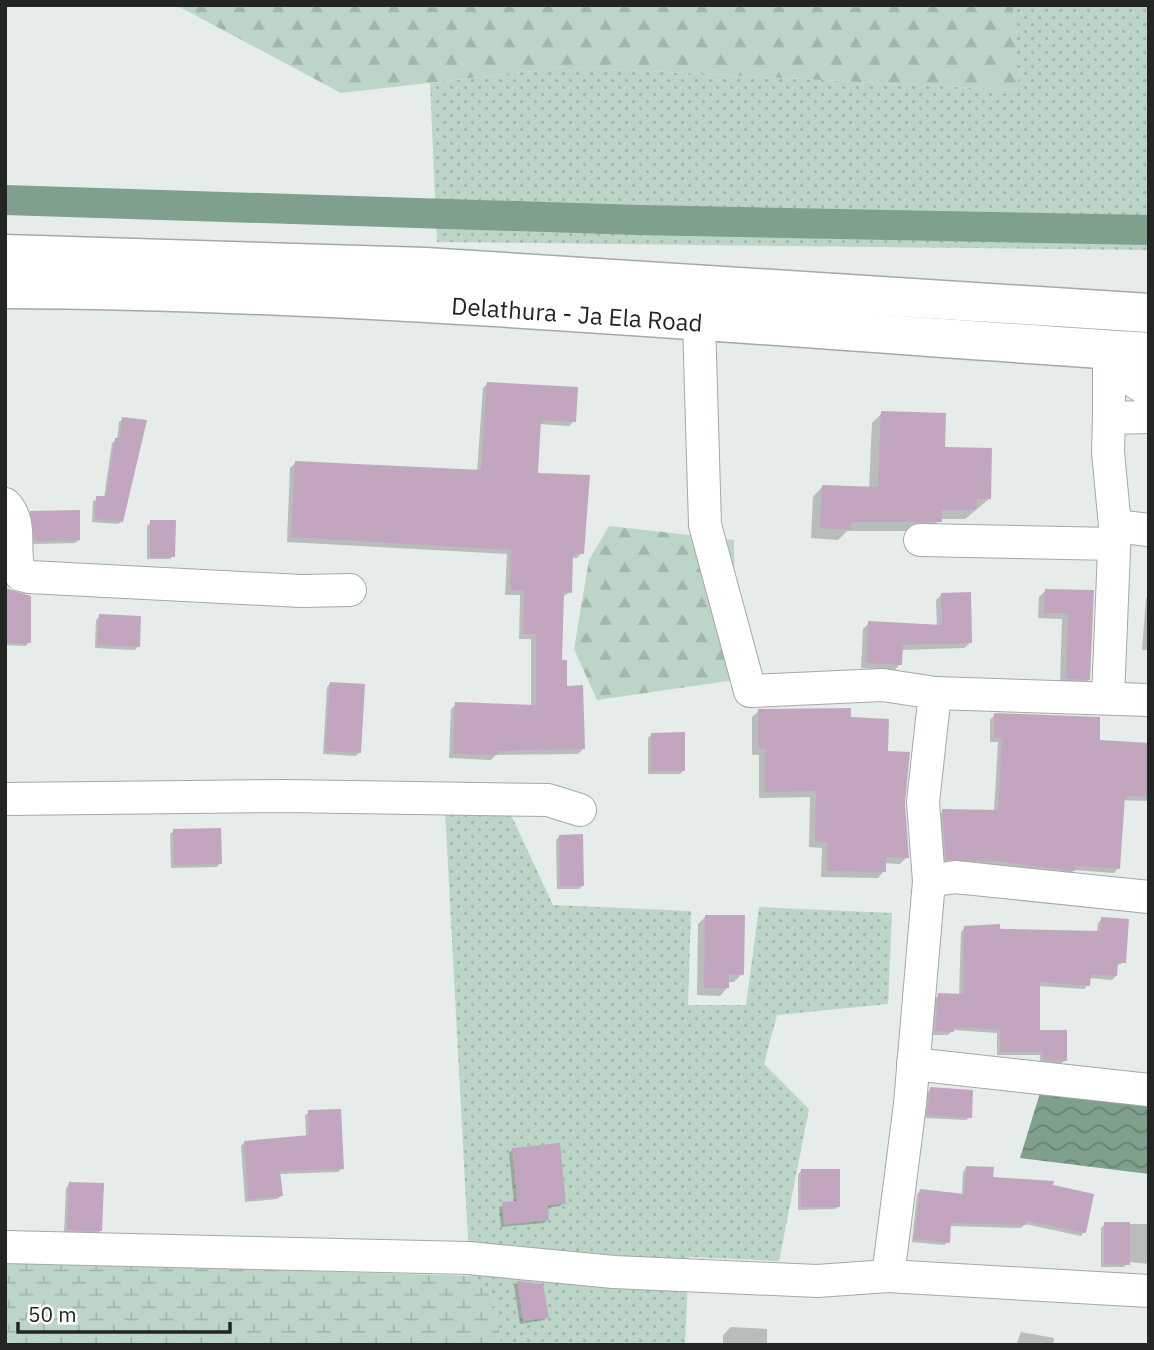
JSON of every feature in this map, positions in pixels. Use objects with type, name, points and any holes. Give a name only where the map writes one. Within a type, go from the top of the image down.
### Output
[{"type":"main road","name":"Delathura - Ja Ela Road","points":[[5,254],[425,267],[1149,313]]},
{"type":"main road","name":"Delathura - Ja Ela Road","points":[[5,289],[325,300],[699,322],[1109,358],[1149,352]]},
{"type":"street","points":[[699,322],[705,525],[750,691],[883,685],[935,692],[1149,700]]},
{"type":"street","points":[[1109,358],[1149,391]]},
{"type":"street","points":[[1108,697],[1115,535],[1108,452],[1109,358]]},
{"type":"street","points":[[1109,418],[1149,417]]},
{"type":"street","points":[[5,504],[12,510],[18,535],[17,567],[21,575],[29,577],[301,591],[350,590]]},
{"type":"street","points":[[920,540],[1115,535],[1149,530]]},
{"type":"street","points":[[888,1276],[913,1064],[929,881],[923,802],[935,692]]},
{"type":"street","points":[[5,799],[285,796],[548,800],[580,810]]},
{"type":"street","points":[[929,881],[955,877],[1149,897]]},
{"type":"street","points":[[913,1064],[1149,1090]]},
{"type":"street","points":[[5,1247],[468,1258],[614,1272],[817,1281],[888,1276],[1149,1291]]},
{"type":"green space","points":[[176,5],[1013,5],[1019,90],[566,67],[341,93]]},
{"type":"green space","points":[[1013,5],[1149,5],[1149,250],[437,242],[430,83],[566,67],[1018,90]]},
{"type":"green space","points":[[609,526],[734,540],[735,680],[597,700],[574,649],[589,560]]},
{"type":"green space","points":[[445,810],[511,815],[553,905],[691,911],[688,1005],[746,1005],[759,907],[892,913],[888,1004],[777,1015],[764,1064],[809,1109],[779,1261],[689,1257],[685,1345],[501,1345],[494,1297],[470,1276]]},
{"type":"green space","points":[[54,1263],[470,1276],[494,1297],[501,1345],[5,1345],[5,1264]]},
{"type":"water","points":[[1040,1093],[1149,1106],[1149,1174],[1020,1158]]},
{"type":"building","points":[[487,382],[578,387],[576,422],[541,420],[538,473],[590,475],[584,554],[573,553],[572,593],[564,592],[562,660],[567,660],[567,686],[583,685],[585,749],[498,751],[498,755],[453,754],[455,702],[536,705],[536,634],[523,634],[524,591],[510,590],[511,550],[291,537],[295,461],[481,470]]},
{"type":"building","points":[[881,411],[946,413],[945,447],[992,448],[991,499],[977,499],[976,510],[942,510],[942,522],[851,522],[850,530],[820,528],[822,485],[878,487]]},
{"type":"building","points":[[122,417],[147,420],[123,522],[95,519],[96,496],[106,496],[115,438],[120,438]]},
{"type":"building","points":[[80,510],[80,540],[35,541],[30,511]]},
{"type":"building","points":[[150,520],[176,520],[175,557],[150,557]]},
{"type":"building","points":[[5,588],[31,596],[31,643],[5,643]]},
{"type":"building","points":[[1045,589],[1094,590],[1090,680],[1066,679],[1068,613],[1044,613]]},
{"type":"building","points":[[971,592],[972,643],[903,645],[902,665],[866,663],[868,621],[942,625],[941,593]]},
{"type":"building","points":[[99,614],[141,616],[140,647],[97,645]]},
{"type":"building","points":[[330,682],[365,684],[361,753],[325,751]]},
{"type":"building","points":[[851,708],[851,717],[889,719],[888,751],[910,752],[905,803],[909,858],[886,857],[886,872],[827,871],[827,842],[815,841],[816,791],[765,792],[765,749],[758,749],[758,709]]},
{"type":"building","points":[[994,713],[1100,717],[1100,740],[1149,743],[1149,797],[1125,796],[1120,869],[1076,866],[1075,871],[995,861],[946,860],[942,809],[998,810],[1002,738],[994,738]]},
{"type":"building","points":[[685,732],[685,771],[651,771],[651,733]]},
{"type":"building","points":[[221,828],[222,864],[174,865],[173,829]]},
{"type":"building","points":[[583,834],[584,886],[560,886],[559,835]]},
{"type":"building","points":[[705,915],[745,915],[744,975],[729,974],[729,988],[704,988]]},
{"type":"building","points":[[1101,917],[1129,919],[1126,963],[1118,963],[1117,976],[1091,974],[1090,986],[1040,982],[1040,1030],[1067,1030],[1067,1061],[1043,1060],[1043,1052],[1000,1052],[1000,1030],[954,1027],[954,1032],[935,1031],[938,993],[963,994],[964,926],[1000,924],[1000,929],[1100,931]]},
{"type":"building","points":[[930,1087],[973,1090],[972,1118],[927,1115]]},
{"type":"building","points":[[341,1109],[344,1169],[280,1171],[283,1196],[248,1199],[244,1141],[309,1135],[308,1110]]},
{"type":"building","points":[[560,1143],[566,1204],[548,1205],[549,1220],[504,1225],[502,1202],[517,1201],[512,1148]]},
{"type":"building","points":[[966,1166],[994,1167],[993,1177],[1054,1181],[1053,1185],[1094,1194],[1086,1233],[1026,1221],[1026,1225],[951,1223],[950,1243],[914,1239],[920,1189],[964,1194]]},
{"type":"building","points":[[801,1169],[840,1169],[840,1207],[801,1207]]},
{"type":"building","points":[[69,1182],[104,1183],[102,1231],[67,1230]]},
{"type":"building","points":[[1104,1222],[1130,1222],[1130,1265],[1104,1264]]},
{"type":"building","points":[[517,1281],[543,1284],[549,1318],[523,1321]]},
{"type":"waterway","points":[[5,200],[639,220],[1149,230]]}]
